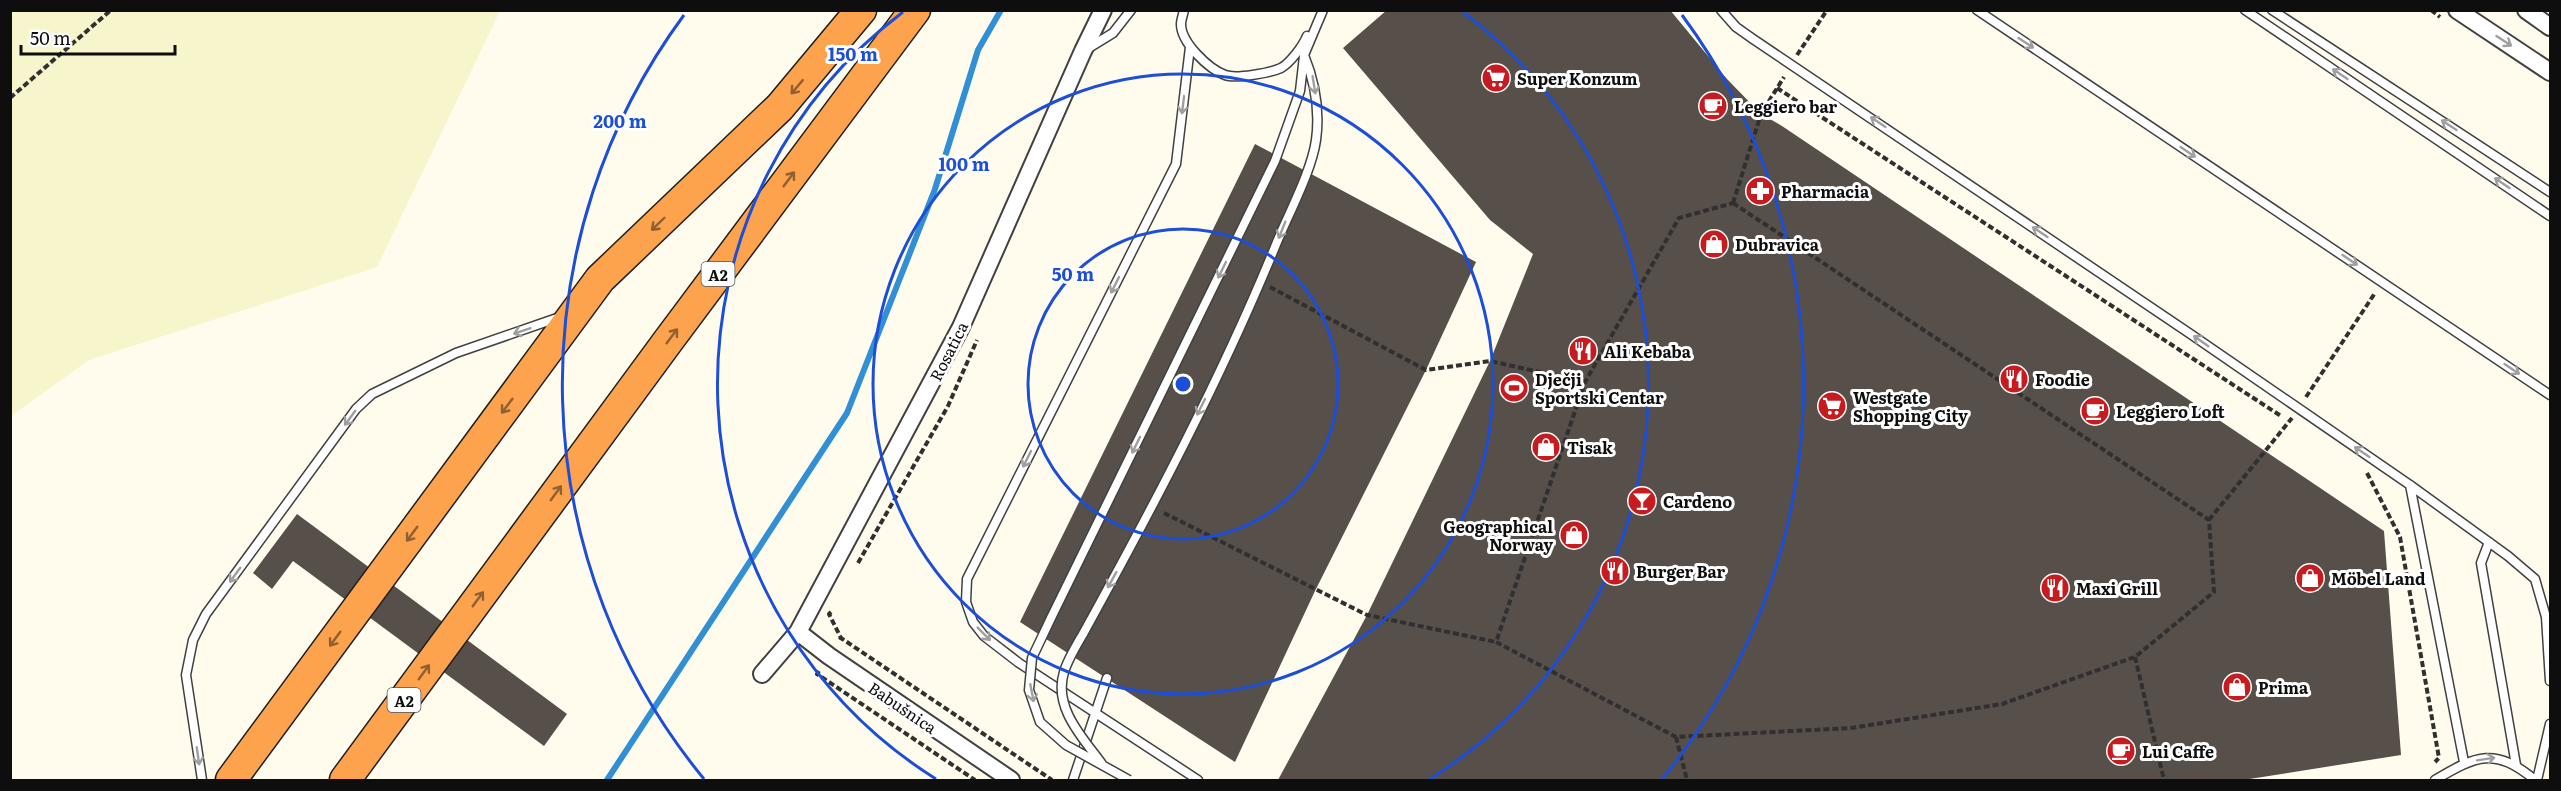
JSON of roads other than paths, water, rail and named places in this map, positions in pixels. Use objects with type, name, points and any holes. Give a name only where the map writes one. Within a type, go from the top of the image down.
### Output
[{"type":"highway","points":[[231,780],[600,279],[780,107],[861,10]]},
{"type":"highway","name":"A2","points":[[345,780],[915,10]]},
{"type":"street","name":"Rosatica","points":[[762,674],[798,632],[961,327],[1103,10]]},
{"type":"street","points":[[2457,10],[2550,72]]},
{"type":"street","points":[[2526,10],[2550,27]]},
{"type":"street","name":"Babušnica","points":[[798,632],[829,656],[1011,780]]},
{"type":"lane","points":[[1083,51],[1113,33],[1131,10]]},
{"type":"lane","points":[[1184,10],[1180,26],[1190,47],[1209,66],[1227,76],[1247,75],[1282,68],[1304,44],[1318,10]]},
{"type":"lane","points":[[1128,780],[1066,745],[1040,722],[1029,690],[1032,658],[1275,161],[1300,91],[1304,55],[1323,10]]},
{"type":"lane","points":[[1721,10],[1736,27],[2410,484],[2535,579],[2546,617],[2550,681]]},
{"type":"lane","points":[[1977,10],[2550,394]]},
{"type":"lane","points":[[2245,10],[2550,216]]},
{"type":"lane","points":[[2272,10],[2550,192]]},
{"type":"lane","points":[[1190,47],[1176,164],[967,579],[966,602],[973,622],[984,636],[1019,663],[1198,780]]},
{"type":"lane","points":[[1105,767],[1070,720],[1063,701],[1063,675],[1152,508],[1261,282],[1304,175],[1316,141],[1317,107],[1314,78],[1304,55]]},
{"type":"lane","points":[[202,780],[186,675],[194,640],[206,614],[356,409],[372,394],[456,353],[577,311]]},
{"type":"lane","points":[[2410,484],[2464,762]]},
{"type":"lane","points":[[2489,542],[2481,563],[2516,765]]},
{"type":"lane","points":[[1073,780],[1097,714],[1107,678]]},
{"type":"lane","points":[[2435,780],[2464,762],[2497,757],[2516,765],[2536,780],[2550,724]]},
{"type":"waterway","points":[[607,780],[847,413],[935,189],[978,50],[1001,10]]},
{"type":"place","name":"Super Konzum","points":[[1496,78]]},
{"type":"place","name":"Leggiero bar","points":[[1713,106]]},
{"type":"place","name":"Pharmacia","points":[[1760,191]]},
{"type":"place","name":"Dubravica","points":[[1714,244]]},
{"type":"place","name":"Ali Kebaba","points":[[1583,351]]},
{"type":"place","name":"Foodie","points":[[2014,379]]},
{"type":"place","name":"Dječji Sportski Centar","points":[[1514,388]]},
{"type":"place","name":"Westgate Shopping City","points":[[1832,406]]},
{"type":"place","name":"Leggiero Loft","points":[[2095,411]]},
{"type":"place","name":"Tisak","points":[[1546,447]]},
{"type":"place","name":"Cardeno","points":[[1642,501]]},
{"type":"place","name":"Geographical Norway","points":[[1574,535]]},
{"type":"place","name":"Burger Bar","points":[[1615,571]]},
{"type":"place","name":"Möbel Land","points":[[2310,578]]},
{"type":"place","name":"Maxi Grill","points":[[2055,588]]},
{"type":"place","name":"Prima","points":[[2237,687]]},
{"type":"place","name":"Lui Caffe","points":[[2121,751]]}]
